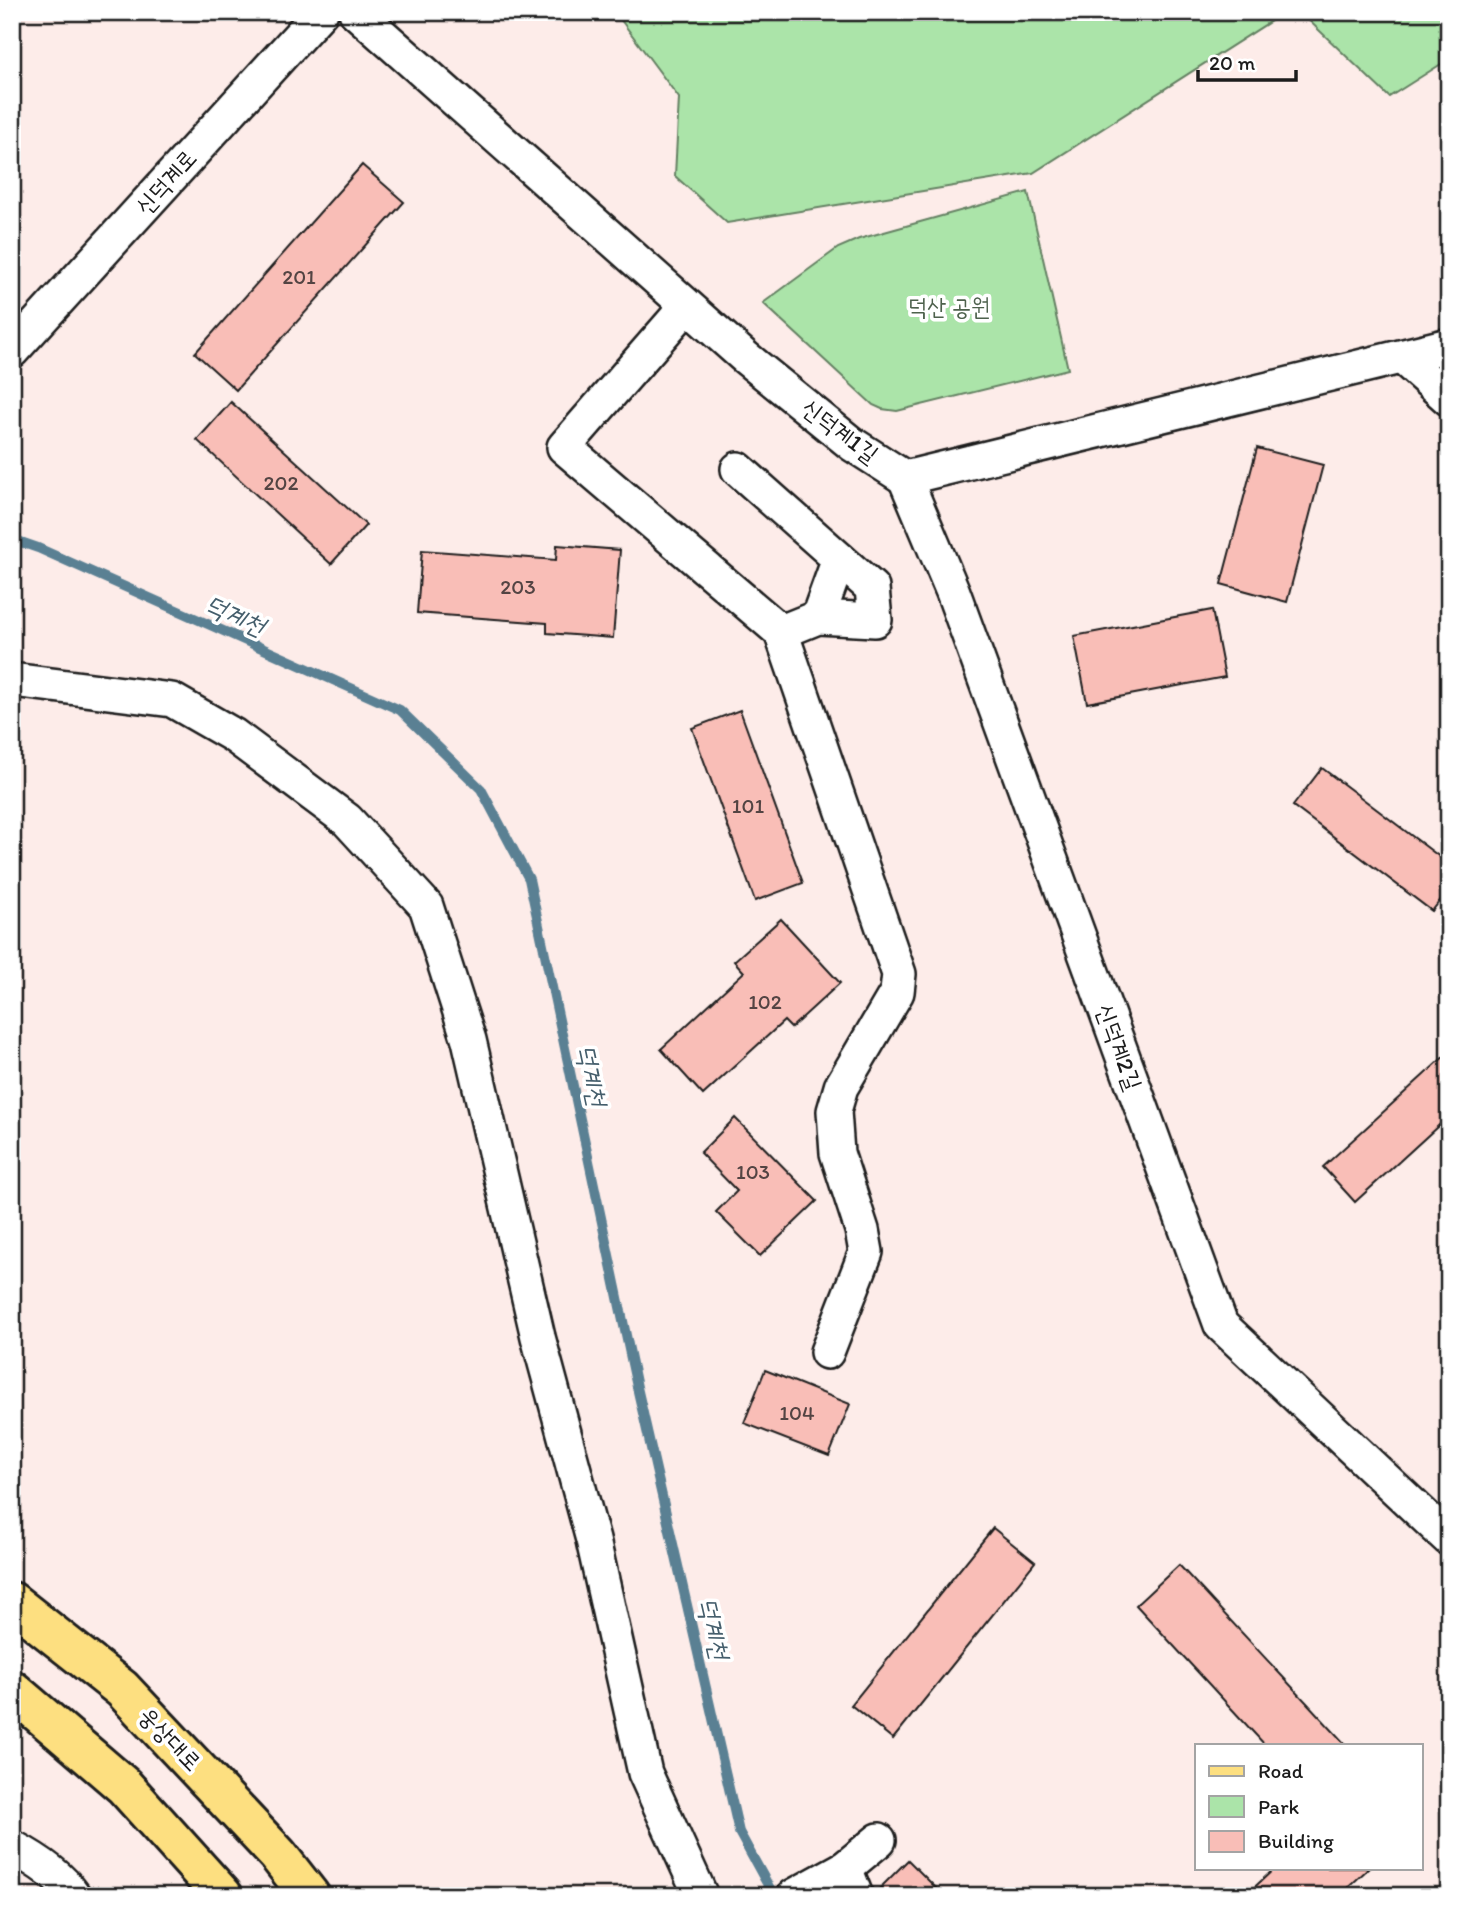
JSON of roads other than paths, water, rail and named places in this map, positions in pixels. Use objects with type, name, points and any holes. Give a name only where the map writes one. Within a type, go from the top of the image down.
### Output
[{"type":"main road","name":"웅상대로","points":[[12,1602],[122,1689],[278,1855],[310,1896]]},
{"type":"main road","points":[[12,1690],[124,1786],[223,1896]]},
{"type":"street","name":"신덕계로","points":[[12,351],[321,12]]},
{"type":"street","name":"신덕계1길","points":[[356,12],[686,307],[852,444],[905,478],[1449,345]]},
{"type":"street","points":[[686,307],[564,447],[781,632],[899,974],[897,992],[841,1087],[834,1111],[837,1153],[862,1230],[866,1252],[827,1352]]},
{"type":"street","points":[[1402,357],[1449,399]]},
{"type":"street","points":[[738,469],[872,588],[875,620],[818,617],[781,632]]},
{"type":"street","name":"신덕계2길","points":[[905,478],[957,605],[1221,1325],[1449,1539]]},
{"type":"street","points":[[818,617],[839,559]]},
{"type":"street","points":[[12,680],[172,700],[233,735],[347,820],[426,906],[469,1040],[538,1337],[593,1540],[645,1773],[701,1896]]},
{"type":"street","points":[[794,1896],[850,1882],[879,1840]]},
{"type":"street","points":[[12,1847],[36,1860],[74,1896]]},
{"type":"waterway","name":"덕계천","points":[[12,539],[38,548],[400,710],[481,789],[529,879],[637,1387],[739,1832],[774,1896]]},
{"type":"park label","name":"덕산 공원","points":[[949,307]]}]
